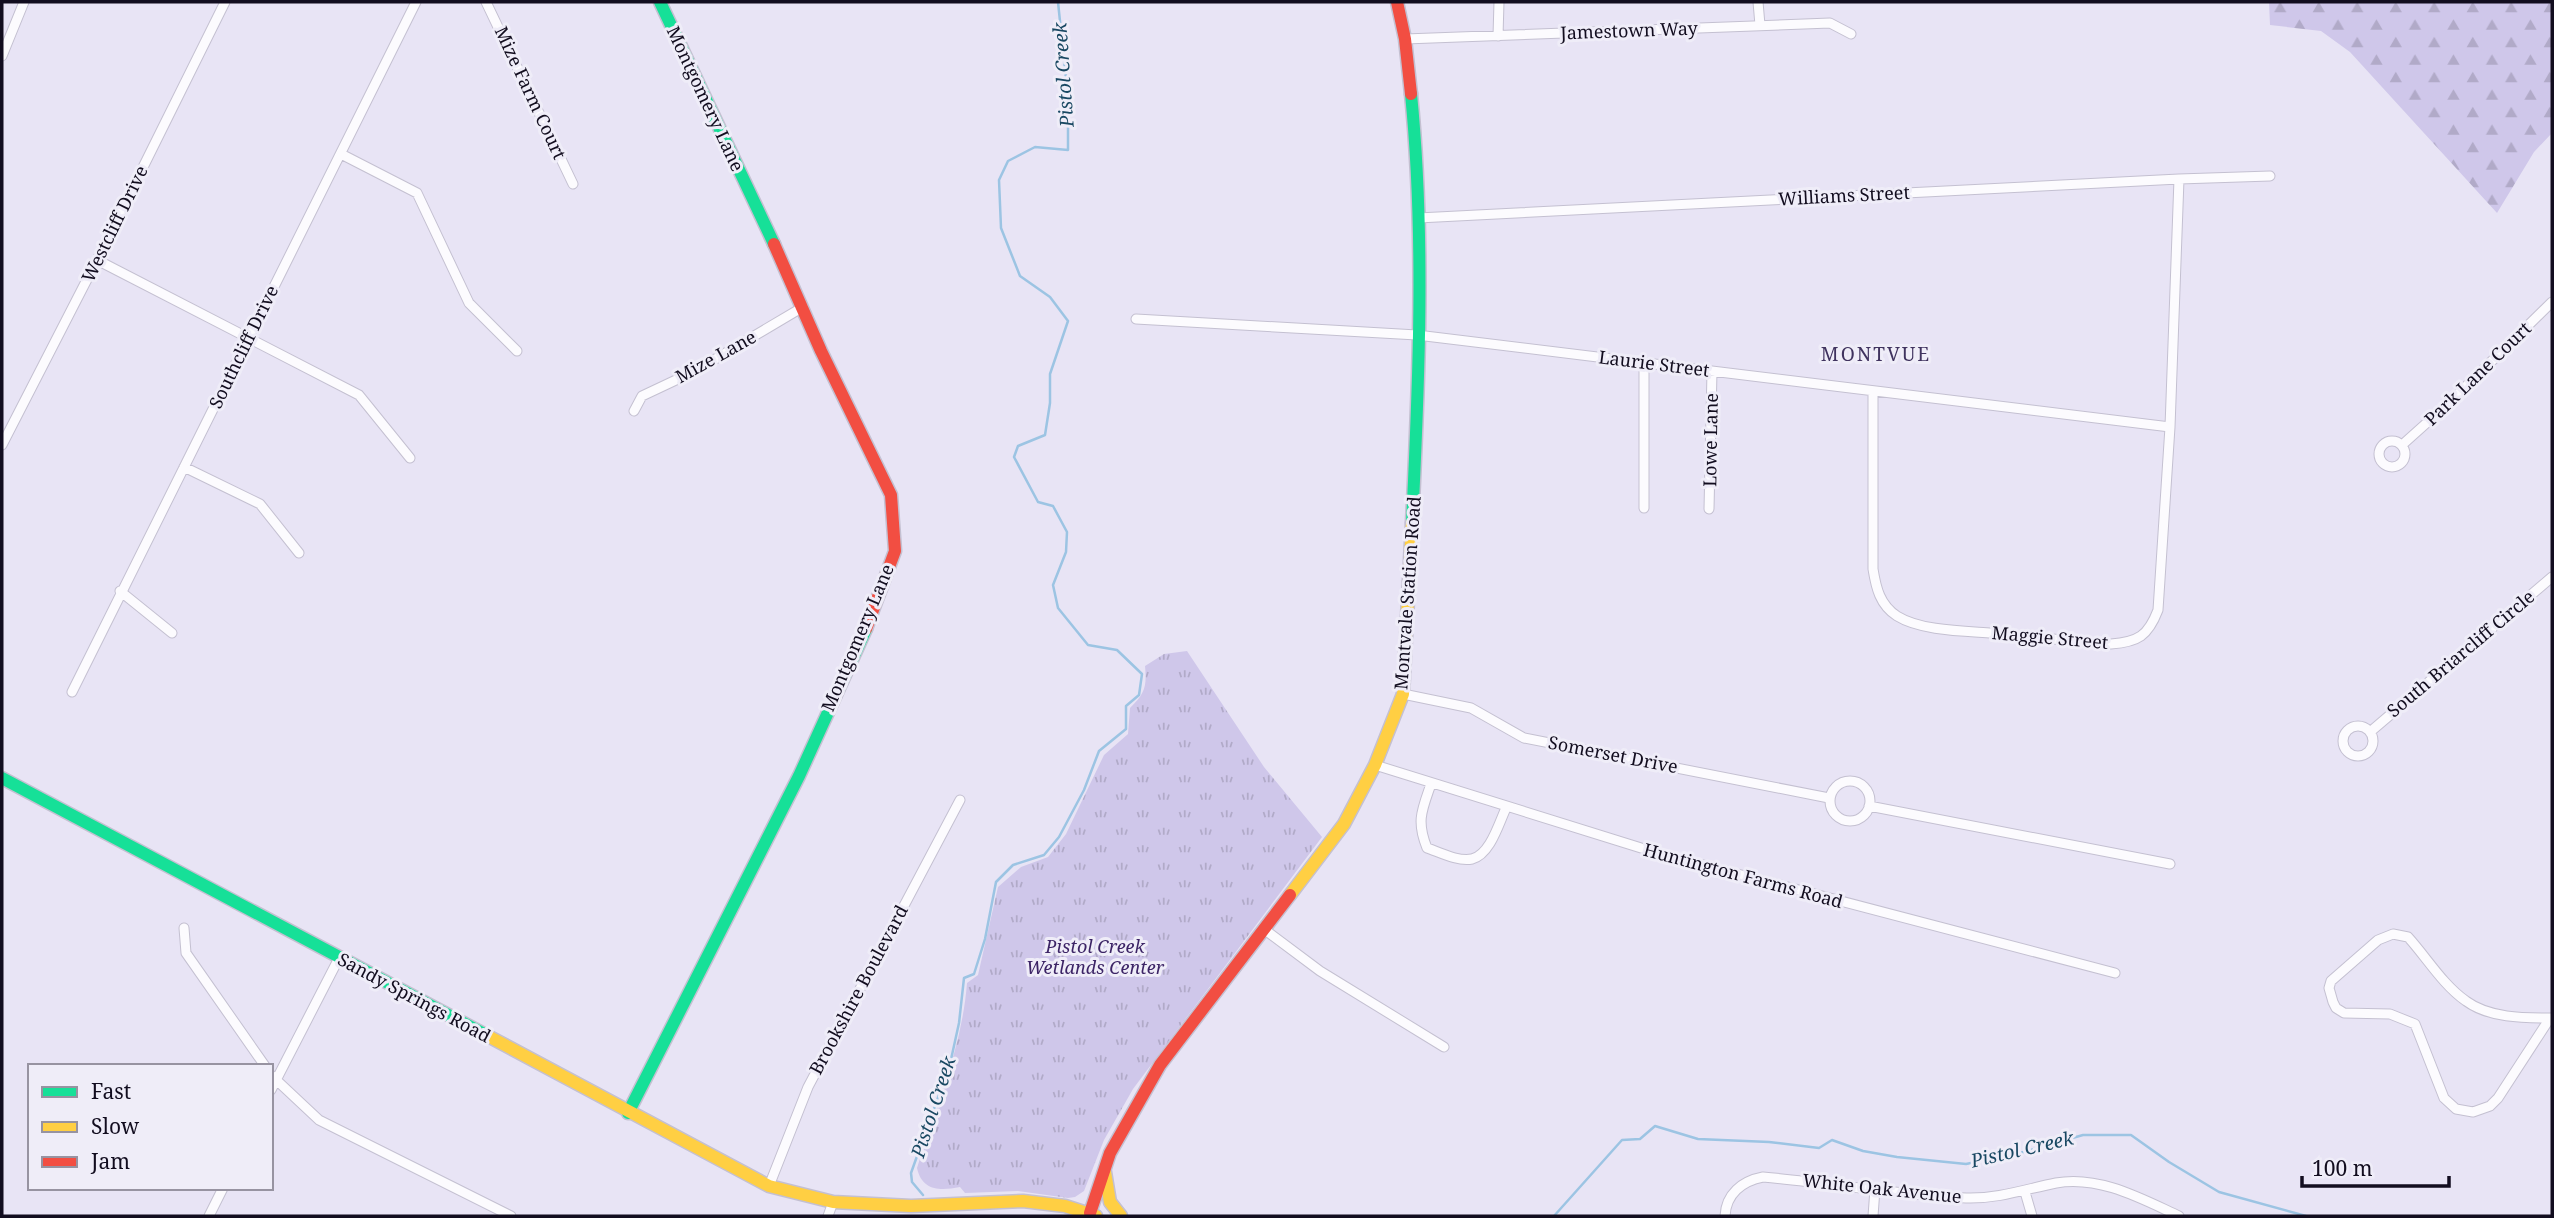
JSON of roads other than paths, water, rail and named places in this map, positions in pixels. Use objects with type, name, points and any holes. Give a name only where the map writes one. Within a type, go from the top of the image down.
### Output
[{"type":"street","points":[[2,56],[24,2]]},
{"type":"street","name":"Westcliff Drive","points":[[2,445],[225,2]]},
{"type":"street","name":"Southcliff Drive","points":[[72,692],[416,2]]},
{"type":"street","name":"Mize Farm Court","points":[[486,2],[573,184]]},
{"type":"street","name":"Montgomery Lane","points":[[628,1112],[799,776],[869,621],[895,551],[891,495],[821,351],[660,2]]},
{"type":"street","name":"Montvale Station Road","points":[[1093,1215],[1110,1153],[1133,1108],[1160,1065],[1344,824],[1375,765],[1403,694],[1418,426],[1418,218],[1415,138],[1405,39],[1397,2]]},
{"type":"street","points":[[1498,36],[1499,2]]},
{"type":"street","points":[[1758,2],[1760,25]]},
{"type":"street","name":"Jamestown Way","points":[[1405,39],[1830,23],[1851,34]]},
{"type":"street","points":[[341,154],[417,193],[469,303],[517,351]]},
{"type":"street","name":"Williams Street","points":[[1418,218],[2270,176]]},
{"type":"street","name":"Maggie Street","points":[[1873,391],[1873,569],[1877,591],[1895,615],[1906,621],[1942,629],[2111,644],[2129,643],[2142,636],[2152,625],[2158,610],[2179,179]]},
{"type":"street","points":[[97,260],[359,395],[410,458]]},
{"type":"street","name":"Park Lane Court","points":[[2402,445],[2552,302]]},
{"type":"street","name":"Mize Lane","points":[[634,411],[642,396],[695,371],[803,307]]},
{"type":"street","name":"Laurie Street","points":[[1136,319],[1417,335],[2169,427]]},
{"type":"street","points":[[1644,363],[1644,508]]},
{"type":"street","name":"Lowe Lane","points":[[1709,509],[1712,371]]},
{"type":"street","points":[[184,467],[260,504],[299,553]]},
{"type":"street","name":"South Briarcliff Circle","points":[[2370,732],[2552,577]]},
{"type":"street","points":[[120,592],[172,633]]},
{"type":"street","name":"Somerset Drive","points":[[1403,694],[1471,708],[1524,738],[1829,798]]},
{"type":"street","name":"Huntington Farms Road","points":[[1375,765],[1506,808],[1666,855],[2115,973]]},
{"type":"street","name":"Sandy Springs Road","points":[[2,778],[769,1186],[833,1202],[911,1206],[1023,1200],[1065,1206],[1093,1215]]},
{"type":"street","points":[[1854,781],[1864,786],[1870,806],[1856,821],[1845,821],[1836,817],[1830,808],[1829,798],[1834,788],[1843,782],[1854,781]]},
{"type":"street","points":[[1431,784],[1423,806],[1420,830],[1427,848],[1454,857],[1471,859],[1484,852],[1506,808]]},
{"type":"street","name":"Brookshire Boulevard","points":[[769,1186],[807,1087],[960,800]]},
{"type":"street","points":[[1870,806],[2170,864]]},
{"type":"street","points":[[184,928],[186,953],[264,1064]]},
{"type":"street","points":[[1265,930],[1320,971],[1444,1046]]},
{"type":"street","points":[[2393,934],[2409,937],[2442,978],[2466,1002],[2488,1012],[2527,1018],[2551,1018],[2490,1107],[2473,1112],[2462,1111],[2444,1098],[2415,1024],[2390,1014],[2344,1013],[2336,1008],[2329,988],[2331,981],[2378,940],[2393,934]]},
{"type":"street","points":[[339,958],[273,1082],[319,1120],[511,1216]]},
{"type":"street","points":[[1105,1171],[1110,1202],[1121,1216]]},
{"type":"street","name":"White Oak Avenue","points":[[1725,1216],[1726,1205],[1733,1193],[1748,1180],[1763,1177],[1937,1197],[1977,1198],[2025,1192],[2058,1183],[2085,1182],[2116,1189],[2179,1216]]},
{"type":"street","points":[[1873,1216],[1875,1189]]},
{"type":"street","points":[[209,1216],[222,1190]]},
{"type":"street","points":[[2025,1192],[2032,1216]]},
{"type":"street","points":[[828,1216],[833,1202]]},
{"type":"waterway","name":"Pistol Creek","points":[[923,1195],[912,1182],[911,1173],[950,1064],[959,1023],[964,978],[974,974],[985,939],[996,882],[1013,865],[1044,855],[1059,837],[1084,790],[1099,751],[1126,729],[1126,706],[1139,695],[1142,674],[1117,650],[1088,645],[1058,608],[1053,585],[1066,552],[1067,532],[1053,506],[1038,502],[1014,457],[1018,446],[1045,435],[1050,403],[1050,374],[1068,321],[1050,297],[1020,276],[1001,228],[999,180],[1008,161],[1035,147],[1068,150],[1068,98],[1058,2]]},
{"type":"waterway","name":"Pistol Creek","points":[[1554,1216],[1622,1140],[1640,1139],[1655,1126],[1698,1139],[1769,1142],[1819,1148],[1832,1140],[1863,1151],[1966,1164],[2020,1153],[2083,1135],[2131,1135],[2219,1192],[2306,1216]]},
{"type":"district","name":"MONTVUE","points":[[1876,354]]},
{"type":"park label","name":"Pistol Creek Wetlands Center","points":[[1095,957]]}]
